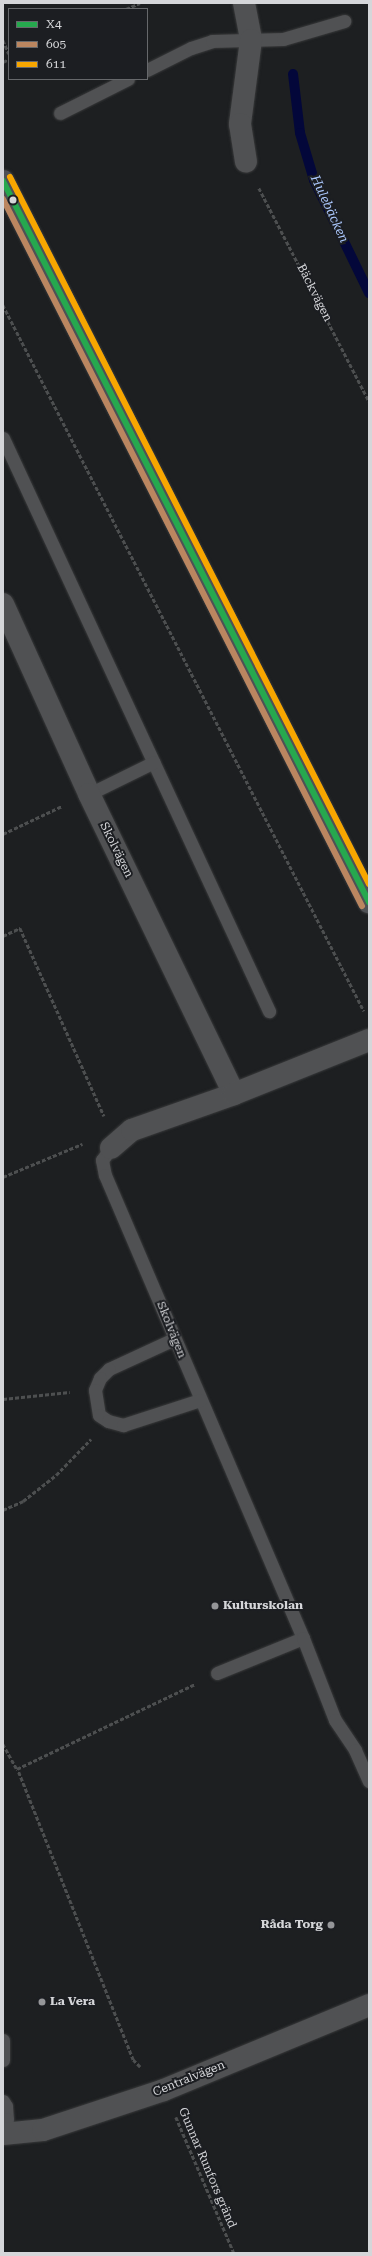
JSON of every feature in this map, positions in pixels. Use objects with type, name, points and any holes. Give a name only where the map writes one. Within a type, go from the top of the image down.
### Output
[{"type":"street","points":[[244,3],[252,40],[240,124],[246,162]]},
{"type":"street","points":[[3,181],[369,902]]},
{"type":"street","name":"Skolvägen","points":[[3,604],[89,794],[234,1094]]},
{"type":"street","name":"Skolvägen","points":[[105,1142],[132,1130],[234,1094],[369,1040]]},
{"type":"street","name":"Centralvägen","points":[[3,2134],[43,2130],[164,2090],[369,2005]]},
{"type":"lane","points":[[148,70],[191,48],[212,41],[283,39],[344,21]]},
{"type":"lane","points":[[60,113],[126,80]]},
{"type":"lane","points":[[3,438],[269,1011]]},
{"type":"lane","points":[[89,794],[154,762]]},
{"type":"lane","name":"Skolvägen","points":[[105,1142],[102,1160],[105,1175],[302,1638],[335,1720],[356,1750],[369,1781]]},
{"type":"lane","points":[[174,1339],[109,1369],[100,1378],[95,1390],[99,1415],[108,1421],[123,1425],[200,1400]]},
{"type":"lane","points":[[217,1673],[302,1638]]},
{"type":"lane","points":[[3,2040],[3,2060]]},
{"type":"lane","points":[[3,2102],[6,2106],[7,2120],[3,2124]]},
{"type":"path","points":[[128,8],[140,3]]},
{"type":"path","points":[[3,40],[8,52]]},
{"type":"path","name":"Bäckvägen","points":[[258,186],[369,401]]},
{"type":"path","points":[[3,306],[365,1014]]},
{"type":"path","points":[[3,834],[89,794]]},
{"type":"path","points":[[3,936],[20,928],[110,1131],[105,1142],[3,1177]]},
{"type":"path","points":[[3,1399],[95,1390]]},
{"type":"path","points":[[3,1510],[23,1501],[56,1475],[108,1421]]},
{"type":"path","points":[[17,1769],[217,1673]]},
{"type":"path","points":[[3,1744],[17,1769],[133,2060],[164,2090]]},
{"type":"path","name":"Gunnar Runfors gränd","points":[[164,2090],[234,2253]]},
{"type":"waterway","name":"Hulebäcken","points":[[293,74],[300,133],[314,180],[369,293]]},
{"type":"transit line","name":"611","points":[[10,177],[369,884]]},
{"type":"transit line","name":"X4","points":[[3,181],[369,902]]},
{"type":"transit line","name":"605","points":[[3,199],[362,906]]},
{"type":"place","name":"Kulturskolan","points":[[215,1606]]},
{"type":"place","name":"Råda Torg","points":[[331,1925]]},
{"type":"place","name":"La Vera","points":[[42,2002]]}]
